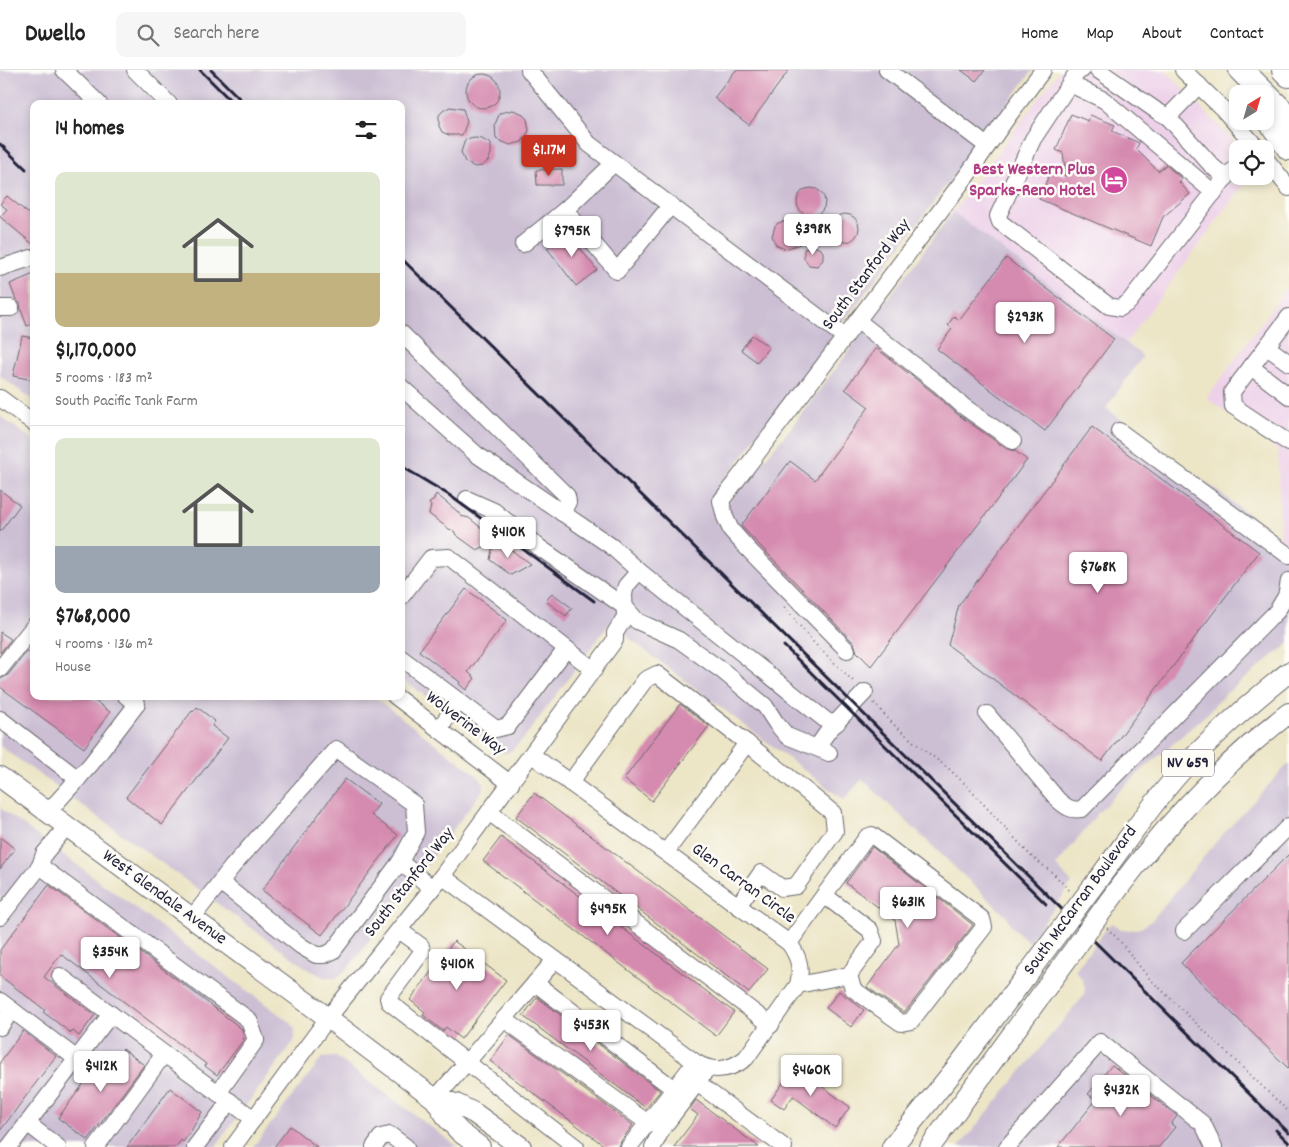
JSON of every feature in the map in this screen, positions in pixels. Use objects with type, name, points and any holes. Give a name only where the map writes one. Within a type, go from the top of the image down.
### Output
[{"type":"highway","points":[[1234,70],[1245,85]]},
{"type":"highway","points":[[1241,70],[1289,118]]},
{"type":"highway","points":[[1284,70],[1289,75]]},
{"type":"highway","points":[[1274,127],[1289,148]]},
{"type":"main road","name":"South McCarran Boulevard","points":[[892,1147],[961,1062],[1181,770],[1227,724],[1289,672]]},
{"type":"main road","name":"South McCarran Boulevard","points":[[930,1147],[1121,885],[1165,829],[1206,785],[1239,754],[1289,713]]},
{"type":"main road","name":"West Glendale Avenue","points":[[0,777],[435,1099]]},
{"type":"main road","points":[[435,1099],[448,1120],[480,1147]]},
{"type":"main road","points":[[435,1099],[456,1104],[474,1113],[521,1147]]},
{"type":"street","points":[[64,70],[95,100]]},
{"type":"street","points":[[135,70],[165,100]]},
{"type":"street","points":[[528,70],[589,144],[845,337]]},
{"type":"street","points":[[887,70],[987,146]]},
{"type":"street","name":"South Stanford Way","points":[[847,650],[737,536],[725,516],[721,501],[968,174],[1043,70]]},
{"type":"street","points":[[1082,70],[1078,71],[1033,139],[998,216],[1000,222],[1109,306],[1120,308],[1129,302],[1229,176]]},
{"type":"street","points":[[1098,70],[1168,117],[1212,166],[1229,171]]},
{"type":"street","points":[[1183,70],[1250,140]]},
{"type":"street","points":[[1070,84],[1104,100],[1214,193]]},
{"type":"street","points":[[1168,117],[1199,85]]},
{"type":"street","points":[[1162,150],[1180,130]]},
{"type":"street","points":[[524,244],[565,210],[614,163]]},
{"type":"street","points":[[1274,169],[1289,188]]},
{"type":"street","points":[[565,210],[618,271],[670,205]]},
{"type":"street","points":[[0,268],[30,258]]},
{"type":"street","points":[[1289,317],[1232,392],[1233,406],[1289,443]]},
{"type":"street","points":[[858,321],[941,386],[963,406],[1013,441]]},
{"type":"street","points":[[405,337],[567,496],[568,502],[562,513]]},
{"type":"street","points":[[1267,347],[1289,363]]},
{"type":"street","points":[[1251,367],[1289,396]]},
{"type":"street","points":[[405,390],[476,454],[611,546],[639,571],[828,722],[836,723]]},
{"type":"street","points":[[0,398],[30,420]]},
{"type":"street","points":[[1119,431],[1289,556]]},
{"type":"street","points":[[467,499],[494,511],[540,548],[625,607],[637,621],[679,640],[724,672],[765,706],[787,736],[799,742],[823,750],[829,730],[865,692]]},
{"type":"street","points":[[405,592],[431,558],[448,557],[594,670]]},
{"type":"street","name":"South Stanford Way","points":[[233,1147],[328,1018],[437,882],[594,670],[615,640],[615,633],[625,617],[624,594],[626,586],[639,571]]},
{"type":"street","points":[[987,714],[1058,800],[1066,808],[1082,809],[1277,611],[1286,596],[1289,581]]},
{"type":"street","points":[[0,669],[30,631]]},
{"type":"street","points":[[405,661],[496,729],[508,726],[566,648]]},
{"type":"street","points":[[570,783],[645,680],[657,674],[747,742],[833,813],[835,831],[796,886],[782,888],[761,873],[738,906]]},
{"type":"street","points":[[48,812],[91,764],[137,704],[132,700]]},
{"type":"street","name":"Wolverine Way","points":[[400,700],[511,784]]},
{"type":"street","points":[[439,729],[459,701]]},
{"type":"street","points":[[0,719],[78,779]]},
{"type":"street","points":[[666,852],[747,742]]},
{"type":"street","points":[[192,918],[220,882],[336,749],[414,804],[416,832],[400,862],[333,951],[324,955],[316,956],[301,946],[220,882]]},
{"type":"street","name":"Glen Carran Circle","points":[[532,755],[789,943],[796,952],[800,964],[798,985]]},
{"type":"street","points":[[489,812],[771,1024]]},
{"type":"street","points":[[0,917],[40,866],[44,854],[67,826]]},
{"type":"street","points":[[1184,931],[1289,826]]},
{"type":"street","points":[[789,943],[867,837],[872,835],[982,918],[984,927],[911,1021],[901,1024],[852,989],[849,976]]},
{"type":"street","points":[[400,862],[437,882],[555,960],[701,1065],[726,1069],[737,1065],[746,1058],[798,985],[849,976],[874,941],[870,930],[824,895]]},
{"type":"street","points":[[40,866],[250,1020],[256,1040],[194,1147]]},
{"type":"street","points":[[399,930],[421,946],[422,952],[388,998],[389,1002],[466,1064],[576,1147]]},
{"type":"street","points":[[435,1099],[555,960]]},
{"type":"street","points":[[60,976],[254,1119]]},
{"type":"street","points":[[535,983],[674,1089]]},
{"type":"street","points":[[0,1027],[6,1006],[77,1059]]},
{"type":"street","points":[[9,1147],[111,1014]]},
{"type":"street","points":[[504,1019],[648,1123]]},
{"type":"street","points":[[1008,1147],[1100,1042],[1203,1124],[1211,1145]]},
{"type":"street","points":[[96,1147],[164,1054]]},
{"type":"street","points":[[653,1147],[662,1129],[697,1083],[701,1065]]},
{"type":"street","points":[[629,1147],[674,1089],[701,1065]]},
{"type":"street","points":[[697,1083],[784,1147]]},
{"type":"street","points":[[27,1123],[58,1147]]},
{"type":"street","points":[[374,1147],[381,1137],[390,1135],[406,1147]]},
{"type":"path","points":[[784,607],[814,643],[865,692],[893,724],[948,768],[1031,856],[1054,874],[1074,894]]},
{"type":"path","points":[[1106,927],[1119,940],[1148,977],[1289,1112]]},
{"type":"shaded area","points":[[0,70],[1033,70],[713,495],[726,505],[791,428],[953,212],[1143,356],[1106,408],[1280,538],[1289,548],[1289,643],[1223,696],[1208,713],[1122,788],[1097,814],[1056,866],[1072,883],[1029,942],[1011,926],[1006,916],[862,779],[844,800],[630,639],[612,620],[524,738],[512,750],[506,753],[501,752],[405,681],[405,100],[30,100],[30,398],[0,376]]},
{"type":"shaded area","points":[[1060,70],[1165,70],[1232,140],[1229,140],[1229,185],[1243,185],[1125,344],[953,212]]},
{"type":"shaded area","points":[[1289,285],[1289,548],[1280,538],[1278,451],[1207,398]]},
{"type":"shaded area","points":[[0,416],[30,438],[30,700],[378,700],[478,776],[484,784],[484,788],[347,969],[337,978],[325,978],[308,969],[0,746]]},
{"type":"shaded area","points":[[1289,763],[1289,1147],[959,1147],[1085,994],[1082,979],[1075,970],[1111,923],[1121,929],[1130,930],[1141,928],[1152,920],[1216,842]]},
{"type":"shaded area","points":[[0,808],[291,1023],[295,1030],[294,1041],[215,1147],[0,1147]]},
{"type":"shaded area","points":[[336,1057],[458,1147],[253,1147],[322,1058]]},
{"type":"building","points":[[736,70],[789,70],[749,125],[714,98]]},
{"type":"building","points":[[961,70],[985,70],[976,81]]},
{"type":"building","points":[[483,74],[490,75],[495,79],[499,84],[499,98],[495,103],[490,107],[483,108],[476,107],[471,103],[467,98],[466,91],[467,84],[471,79],[476,75]]},
{"type":"building","points":[[450,107],[463,109],[467,122],[462,135],[449,135],[442,132],[439,126],[439,115]]},
{"type":"building","points":[[513,110],[521,113],[527,119],[529,131],[522,142],[510,145],[496,139],[495,124],[500,113]]},
{"type":"building","name":"Best Western Plus Sparks-Reno Hotel","points":[[1071,114],[1088,121],[1090,115],[1115,125],[1112,131],[1139,143],[1136,149],[1158,171],[1166,165],[1182,179],[1179,182],[1190,194],[1163,217],[1151,246],[1039,199],[1051,170],[1066,176],[1063,153],[1056,150]]},
{"type":"building","points":[[482,139],[491,144],[491,154],[488,161],[482,166],[475,167],[465,162],[461,152],[465,140]]},
{"type":"building","points":[[562,169],[562,185],[537,185],[536,170]]},
{"type":"building","points":[[811,188],[821,192],[825,202],[821,212],[811,216],[801,212],[797,202],[801,192]]},
{"type":"building","points":[[7,196],[30,215],[30,242],[0,217],[7,209],[0,204]]},
{"type":"building","points":[[845,214],[855,218],[859,228],[855,238],[845,242],[835,238],[831,228],[835,218]]},
{"type":"building","points":[[788,220],[795,223],[800,229],[800,244],[785,249],[776,245],[772,236],[778,223]]},
{"type":"building","points":[[570,231],[579,241],[576,243],[597,270],[576,286],[547,248]]},
{"type":"building","points":[[813,246],[821,249],[823,252],[823,260],[817,266],[809,265],[804,258],[804,249]]},
{"type":"building","points":[[1006,258],[1114,339],[1045,431],[937,349],[952,329],[948,325],[954,316],[959,320]]},
{"type":"building","points":[[30,276],[30,325],[27,326],[20,303],[16,300],[10,284]]},
{"type":"building","points":[[752,335],[769,347],[757,362],[741,350]]},
{"type":"building","points":[[22,336],[30,337],[30,379],[13,376]]},
{"type":"building","points":[[876,348],[935,394],[957,414],[1007,449],[1015,451],[1027,460],[871,666],[857,652],[854,643],[741,526],[790,461],[815,480],[869,407],[845,389]]},
{"type":"building","points":[[1092,427],[1259,552],[1102,761],[948,645],[959,605]]},
{"type":"building","points":[[0,490],[20,505],[0,532]]},
{"type":"building","points":[[436,494],[461,516],[469,518],[489,534],[485,546],[477,550],[429,514],[431,506],[429,503],[433,501]]},
{"type":"building","points":[[502,543],[530,564],[511,575],[490,560],[492,549]]},
{"type":"building","points":[[466,589],[507,620],[468,672],[475,678],[466,690],[459,684],[460,682],[419,651]]},
{"type":"building","points":[[552,593],[572,608],[566,616],[546,601]]},
{"type":"building","points":[[0,632],[11,639],[0,653]]},
{"type":"building","points":[[27,651],[30,653],[30,700],[94,700],[110,712],[84,748],[0,687],[0,679],[8,675]]},
{"type":"building","points":[[680,704],[709,726],[652,801],[624,779]]},
{"type":"building","points":[[197,707],[215,721],[212,726],[228,738],[162,825],[126,797]]},
{"type":"building","points":[[345,779],[379,804],[371,815],[398,835],[322,935],[262,890]]},
{"type":"building","points":[[534,793],[768,969],[749,993],[516,817]]},
{"type":"building","points":[[0,837],[15,849],[0,869]]},
{"type":"building","points":[[501,837],[734,1012],[716,1036],[483,861]]},
{"type":"building","points":[[872,847],[973,925],[905,1012],[867,987],[899,944],[895,920],[846,883]]},
{"type":"building","points":[[1289,854],[1289,1069],[1181,963]]},
{"type":"building","points":[[49,885],[242,1029],[244,1039],[217,1075],[205,1066],[206,1064],[61,954],[44,977],[95,1015],[79,1036],[73,1031],[71,1033],[43,1012],[45,1010],[0,976],[0,950]]},
{"type":"building","points":[[454,941],[506,980],[461,1039],[446,1027],[443,1031],[423,1015],[425,1012],[410,1000]]},
{"type":"building","points":[[839,991],[864,1010],[851,1027],[826,1008]]},
{"type":"building","points":[[537,997],[660,1091],[646,1108],[523,1016]]},
{"type":"building","points":[[23,1031],[56,1056],[0,1131],[0,1062]]},
{"type":"building","points":[[509,1035],[633,1125],[621,1141],[619,1147],[606,1147],[490,1061]]},
{"type":"building","points":[[123,1049],[144,1065],[88,1140],[58,1118],[108,1051],[117,1057]]},
{"type":"building","points":[[1112,1065],[1177,1116],[1171,1124],[1175,1127],[1159,1147],[1058,1147],[1096,1100],[1088,1094]]},
{"type":"building","points":[[794,1067],[850,1107],[835,1128],[793,1096],[784,1109],[771,1100]]},
{"type":"building","points":[[170,1088],[202,1112],[183,1142],[181,1140],[176,1147],[127,1147]]},
{"type":"building","points":[[696,1100],[759,1147],[674,1147],[698,1115],[690,1109]]},
{"type":"building","points":[[290,1126],[317,1147],[274,1147]]},
{"type":"railway","points":[[200,70],[230,100]]},
{"type":"railway","points":[[211,70],[241,100]]},
{"type":"railway","points":[[0,144],[26,169]]},
{"type":"railway","points":[[405,262],[1289,1133]]},
{"type":"railway","points":[[405,468],[449,495],[594,601]]},
{"type":"railway","points":[[784,646],[1046,904]]},
{"type":"railway","points":[[1276,1130],[1289,1143]]},
{"type":"place","name":"Best Western Plus Sparks-Reno Hotel","points":[[1114,180]]}]
